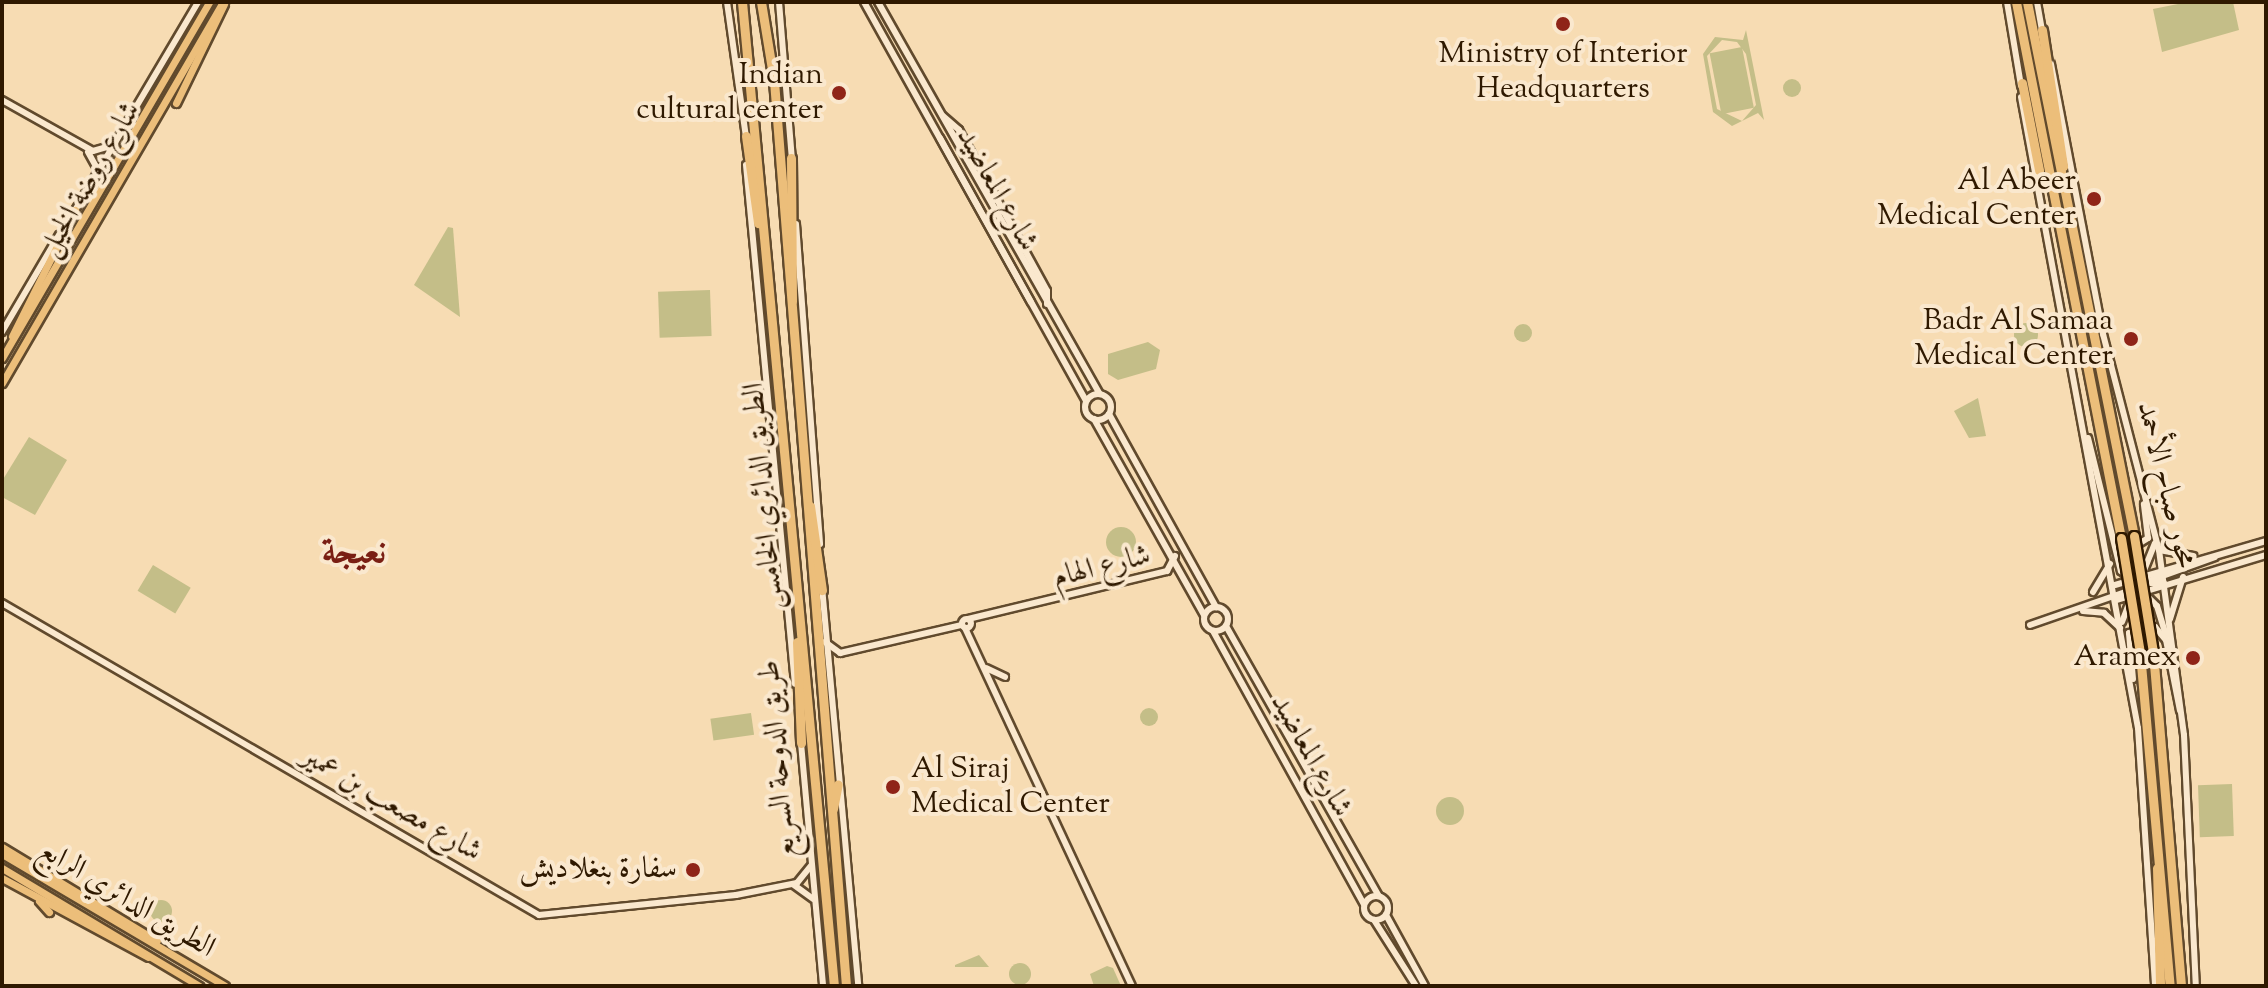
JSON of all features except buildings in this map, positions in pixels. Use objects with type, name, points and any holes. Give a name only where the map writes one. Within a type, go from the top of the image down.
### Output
[{"type":"highway","name":"الطريق الدائري الخامس","points":[[742,2],[834,986]]},
{"type":"highway","name":"الطريق الدائري الخامس","points":[[761,2],[774,81],[788,316],[846,986]]},
{"type":"highway","name":"محور صباح الأحمد","points":[[2016,2],[2061,256],[2140,653],[2161,849],[2170,986]]},
{"type":"highway","name":"محور صباح الأحمد","points":[[2027,2],[2068,222],[2134,536],[2153,652],[2181,986]]},
{"type":"highway","points":[[2042,30],[2068,222]]},
{"type":"highway","points":[[2022,83],[2061,256]]},
{"type":"highway","points":[[746,136],[764,243]]},
{"type":"highway","points":[[788,316],[791,158]]},
{"type":"highway","points":[[801,476],[822,590]]},
{"type":"highway","points":[[797,583],[801,743]]},
{"type":"highway","points":[[831,825],[838,784]]},
{"type":"highway","points":[[2158,986],[2161,849]]},
{"type":"main road","name":"شارع روضة الخيل","points":[[2,358],[209,2]]},
{"type":"main road","name":"شارع روضة الخيل","points":[[2,383],[224,2]]},
{"type":"main road","points":[[176,103],[224,2]]},
{"type":"main road","points":[[12,340],[75,210]]},
{"type":"main road","points":[[2,847],[67,885],[163,949]]},
{"type":"main road","name":"الطريق الدائري الرابع","points":[[2,854],[225,986]]},
{"type":"main road","name":"الطريق الدائري الرابع","points":[[2,868],[199,986]]},
{"type":"main road","points":[[60,873],[67,885]]},
{"type":"main road","points":[[2,878],[154,957]]},
{"type":"main road","points":[[35,897],[49,912]]},
{"type":"street","name":"شارع روضة الخيل","points":[[2,332],[198,2]]},
{"type":"street","name":"طريق الدوحة السريع","points":[[727,2],[746,136],[823,986]]},
{"type":"street","name":"طريق الدوحة السريع","points":[[779,2],[825,642],[858,986]]},
{"type":"street","name":"شارع المعاضيد","points":[[864,2],[939,131],[1094,419]]},
{"type":"street","name":"شارع المعاضيد","points":[[878,2],[1047,304],[1100,394],[1110,403],[1109,414]]},
{"type":"street","points":[[2007,2],[2084,432],[2111,561],[2132,691],[2146,797],[2158,986]]},
{"type":"street","name":"محور صباح الأحمد","points":[[2037,2],[2105,344],[2159,550],[2182,714],[2196,986]]},
{"type":"street","points":[[2,100],[82,147],[98,152],[114,145]]},
{"type":"street","points":[[943,116],[957,126],[1012,227],[1047,304]]},
{"type":"street","points":[[82,147],[99,172]]},
{"type":"street","points":[[1002,223],[1012,227]]},
{"type":"street","points":[[1086,401],[1100,394]]},
{"type":"street","points":[[1109,414],[1216,607],[1204,615],[1175,556],[1094,419],[1109,414]]},
{"type":"street","points":[[2084,432],[2128,581],[2141,588],[2157,606],[2182,714]]},
{"type":"street","points":[[2116,535],[2129,548],[2146,542],[2142,485]]},
{"type":"street","points":[[2141,588],[2148,573],[2155,528]]},
{"type":"street","points":[[2115,585],[2266,541]]},
{"type":"street","points":[[2159,550],[2180,557],[2228,550]]},
{"type":"street","points":[[2030,625],[2141,588],[2266,555]]},
{"type":"street","name":"شارع الهام","points":[[840,653],[968,625],[1167,571],[1175,556]]},
{"type":"street","points":[[2093,592],[2111,561]]},
{"type":"street","points":[[2122,631],[2132,596],[2162,571]]},
{"type":"street","name":"شارع الهام","points":[[1029,607],[1185,575]]},
{"type":"street","points":[[2170,620],[2185,575]]},
{"type":"street","points":[[2115,585],[2141,588]]},
{"type":"street","points":[[2117,597],[2132,596]]},
{"type":"street","name":"شارع مصعب بن عمير","points":[[2,603],[539,915],[790,884]]},
{"type":"street","name":"شارع المعاضيد","points":[[1216,607],[1227,613],[1226,626],[1379,896],[1387,903],[1386,915]]},
{"type":"street","points":[[2083,611],[2104,613],[2122,631]]},
{"type":"street","name":"شارع المعاضيد","points":[[1204,615],[1374,920]]},
{"type":"street","points":[[968,625],[1132,986]]},
{"type":"street","points":[[1213,631],[1226,626]]},
{"type":"street","points":[[2132,691],[2129,633],[2155,627],[2166,640]]},
{"type":"street","points":[[825,642],[840,653],[828,668]]},
{"type":"street","points":[[985,667],[1005,677]]},
{"type":"street","points":[[811,863],[790,884],[814,902]]},
{"type":"street","points":[[1364,904],[1379,896]]},
{"type":"street","points":[[1416,986],[1374,920],[1386,915],[1425,986]]},
{"type":"shaded area","points":[[2188,2],[2233,2],[2239,30],[2162,52],[2153,9]]},
{"type":"shaded area","points":[[1746,30],[1764,120],[1758,113],[1742,121],[1732,126],[1713,112],[1703,54],[1715,37],[1743,40]],"holes":[[[1722,40],[1737,42],[1746,54],[1756,105],[1742,121],[1717,109],[1707,56]]]},
{"type":"shaded area","points":[[1742,47],[1754,108],[1721,114],[1710,53]]},
{"type":"shaded area","points":[[1788,79],[1796,79],[1801,88],[1799,95],[1788,97],[1783,92],[1783,84]]},
{"type":"shaded area","points":[[448,227],[453,228],[460,317],[414,285]]},
{"type":"shaded area","points":[[710,290],[712,336],[660,338],[658,292]]},
{"type":"shaded area","points":[[2026,323],[2034,327],[2038,335],[2034,343],[2026,347],[2018,343],[2014,335],[2018,327]]},
{"type":"shaded area","points":[[1523,324],[1532,333],[1523,342],[1514,333]]},
{"type":"shaded area","points":[[1148,342],[1160,350],[1156,369],[1118,380],[1108,374],[1108,354]]},
{"type":"shaded area","points":[[1978,398],[1986,436],[1969,438],[1954,411]]},
{"type":"shaded area","points":[[29,437],[67,460],[35,515],[2,497],[2,481]]},
{"type":"shaded area","points":[[1121,527],[1132,531],[1136,542],[1132,553],[1121,557],[1110,553],[1106,542],[1110,531]]},
{"type":"shaded area","points":[[153,565],[191,588],[175,613],[138,591]]},
{"type":"shaded area","points":[[1145,708],[1153,708],[1158,717],[1156,724],[1145,726],[1140,721],[1140,713]]},
{"type":"shaded area","points":[[751,713],[754,735],[713,740],[710,719]]},
{"type":"shaded area","points":[[2232,784],[2234,836],[2200,837],[2198,785]]},
{"type":"shaded area","points":[[1450,797],[1460,801],[1464,811],[1460,821],[1450,825],[1440,821],[1436,811],[1440,801]]},
{"type":"shaded area","points":[[157,900],[165,900],[172,911],[165,922],[157,922],[150,915],[150,907]]},
{"type":"shaded area","points":[[979,955],[989,967],[955,967],[955,965]]},
{"type":"shaded area","points":[[1020,963],[1028,966],[1031,974],[1028,982],[1020,985],[1012,982],[1009,974],[1012,966]]},
{"type":"shaded area","points":[[1107,966],[1113,968],[1121,986],[1094,986],[1090,974]]},
{"type":"place","name":"Ministry of Interior Headquarters","points":[[1563,24]]},
{"type":"place","name":"Indian cultural center","points":[[839,93]]},
{"type":"place","name":"Al Abeer Medical Center","points":[[2094,199]]},
{"type":"place","name":"Badr Al Samaa Medical Center","points":[[2131,339]]},
{"type":"place","name":"Aramex","points":[[2193,658]]},
{"type":"place","name":"Al Siraj Medical Center","points":[[893,787]]},
{"type":"place","name":"سفارة بنغلاديش","points":[[693,870]]},
{"type":"district","name":"نعيجة","points":[[354,554]]}]
